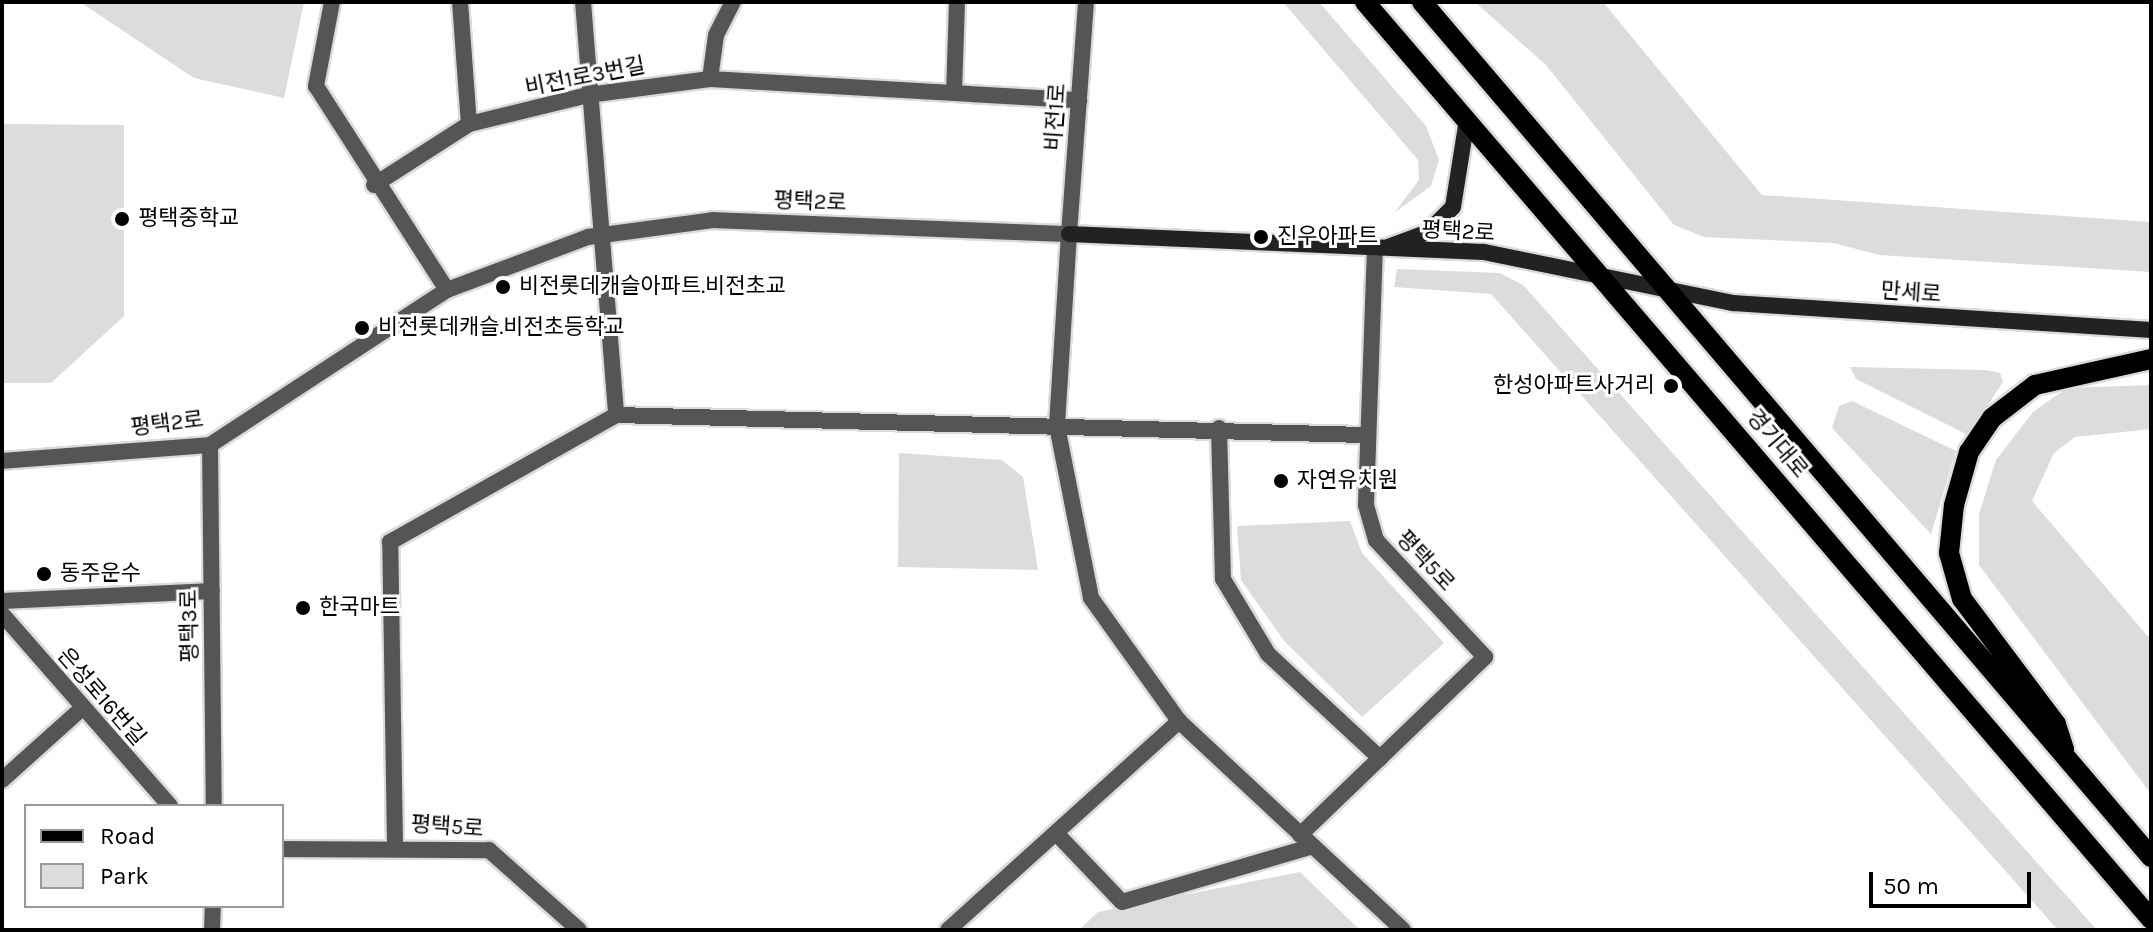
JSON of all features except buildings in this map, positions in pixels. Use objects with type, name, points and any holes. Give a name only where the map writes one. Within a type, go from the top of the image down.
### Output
[{"type":"main road","name":"경기대로","points":[[1365,2],[2151,919]]},
{"type":"main road","name":"경기대로","points":[[1422,2],[2151,857]]},
{"type":"main road","points":[[1377,250],[1428,232],[1453,207],[1467,120]]},
{"type":"main road","name":"평택2로","points":[[1069,234],[1377,250],[1484,252],[1669,294]]},
{"type":"main road","name":"만세로","points":[[1669,294],[2151,330]]},
{"type":"main road","points":[[2068,761],[2056,724],[1962,599],[1949,553],[1954,505],[1977,441],[1992,418],[2035,385],[2151,359]]},
{"type":"street","points":[[332,2],[316,86],[374,185],[447,290]]},
{"type":"street","points":[[460,2],[469,124]]},
{"type":"street","points":[[583,2],[598,236],[616,415]]},
{"type":"street","points":[[710,79],[716,35],[733,2]]},
{"type":"street","points":[[954,93],[957,2]]},
{"type":"street","name":"비전1로","points":[[1069,234],[1086,2]]},
{"type":"street","name":"비전1로3번길","points":[[374,185],[469,124],[588,95],[710,79],[1079,100]]},
{"type":"street","name":"평택2로","points":[[2,461],[210,445],[447,290],[598,236],[713,220],[1069,234]]},
{"type":"street","points":[[1069,234],[1057,426],[1091,598],[1179,721],[1403,930]]},
{"type":"street","points":[[395,845],[390,542],[616,415],[1219,428],[1367,435],[1377,250]]},
{"type":"street","points":[[1219,428],[1223,579],[1268,654],[1380,758]]},
{"type":"street","name":"평택5로","points":[[1056,833],[1122,902],[1306,841],[1380,758],[1485,657],[1376,540],[1366,504],[1367,435]]},
{"type":"street","name":"평택3로","points":[[210,445],[214,804]]},
{"type":"street","points":[[2,601],[212,591]]},
{"type":"street","name":"은성로16번길","points":[[2,614],[80,710],[168,804]]},
{"type":"street","points":[[2,780],[80,710]]},
{"type":"street","points":[[948,930],[1179,721]]},
{"type":"street","name":"평택5로","points":[[284,849],[395,845],[489,850],[579,930]]},
{"type":"street","points":[[212,930],[213,908]]},
{"type":"green space","points":[[80,2],[304,2],[284,98],[194,78]]},
{"type":"green space","points":[[1283,2],[1319,2],[1426,126],[1439,160],[1431,186],[1395,212],[1419,180],[1418,160]]},
{"type":"green space","points":[[1475,2],[1603,2],[1762,195],[2151,222],[2151,272],[1879,255],[1834,243],[1704,237],[1674,225],[1546,65]]},
{"type":"green space","points":[[2,124],[124,125],[124,316],[51,383],[2,383]]},
{"type":"green space","points":[[1397,269],[1500,273],[1523,285],[2097,930],[2058,930],[1491,294],[1394,287]]},
{"type":"green space","points":[[1850,367],[1986,370],[2000,373],[2003,382],[1968,435],[1856,379]]},
{"type":"green space","points":[[2151,385],[2151,429],[2075,437],[2054,453],[2032,501],[2151,640],[2151,794],[1979,565],[1979,514],[1996,460],[2033,412],[2067,388]]},
{"type":"green space","points":[[1852,401],[1956,451],[1931,534],[1832,428],[1839,406]]},
{"type":"green space","points":[[899,453],[1002,460],[1023,477],[1038,570],[898,567]]},
{"type":"green space","points":[[1350,521],[1362,553],[1444,643],[1362,717],[1285,642],[1241,580],[1237,526]]},
{"type":"green space","points":[[1300,872],[1360,930],[1079,930],[1098,912]]},
{"type":"place","name":"평택중학교","points":[[122,219]]},
{"type":"place","name":"진우아파트","points":[[1261,237]]},
{"type":"place","name":"비전롯데캐슬아파트.비전초교","points":[[503,287]]},
{"type":"place","name":"비전롯데캐슬.비전초등학교","points":[[362,328]]},
{"type":"place","name":"한성아파트사거리","points":[[1671,386]]},
{"type":"place","name":"자연유치원","points":[[1281,481]]},
{"type":"place","name":"동주운수","points":[[44,574]]},
{"type":"place","name":"한국마트","points":[[303,608]]}]
